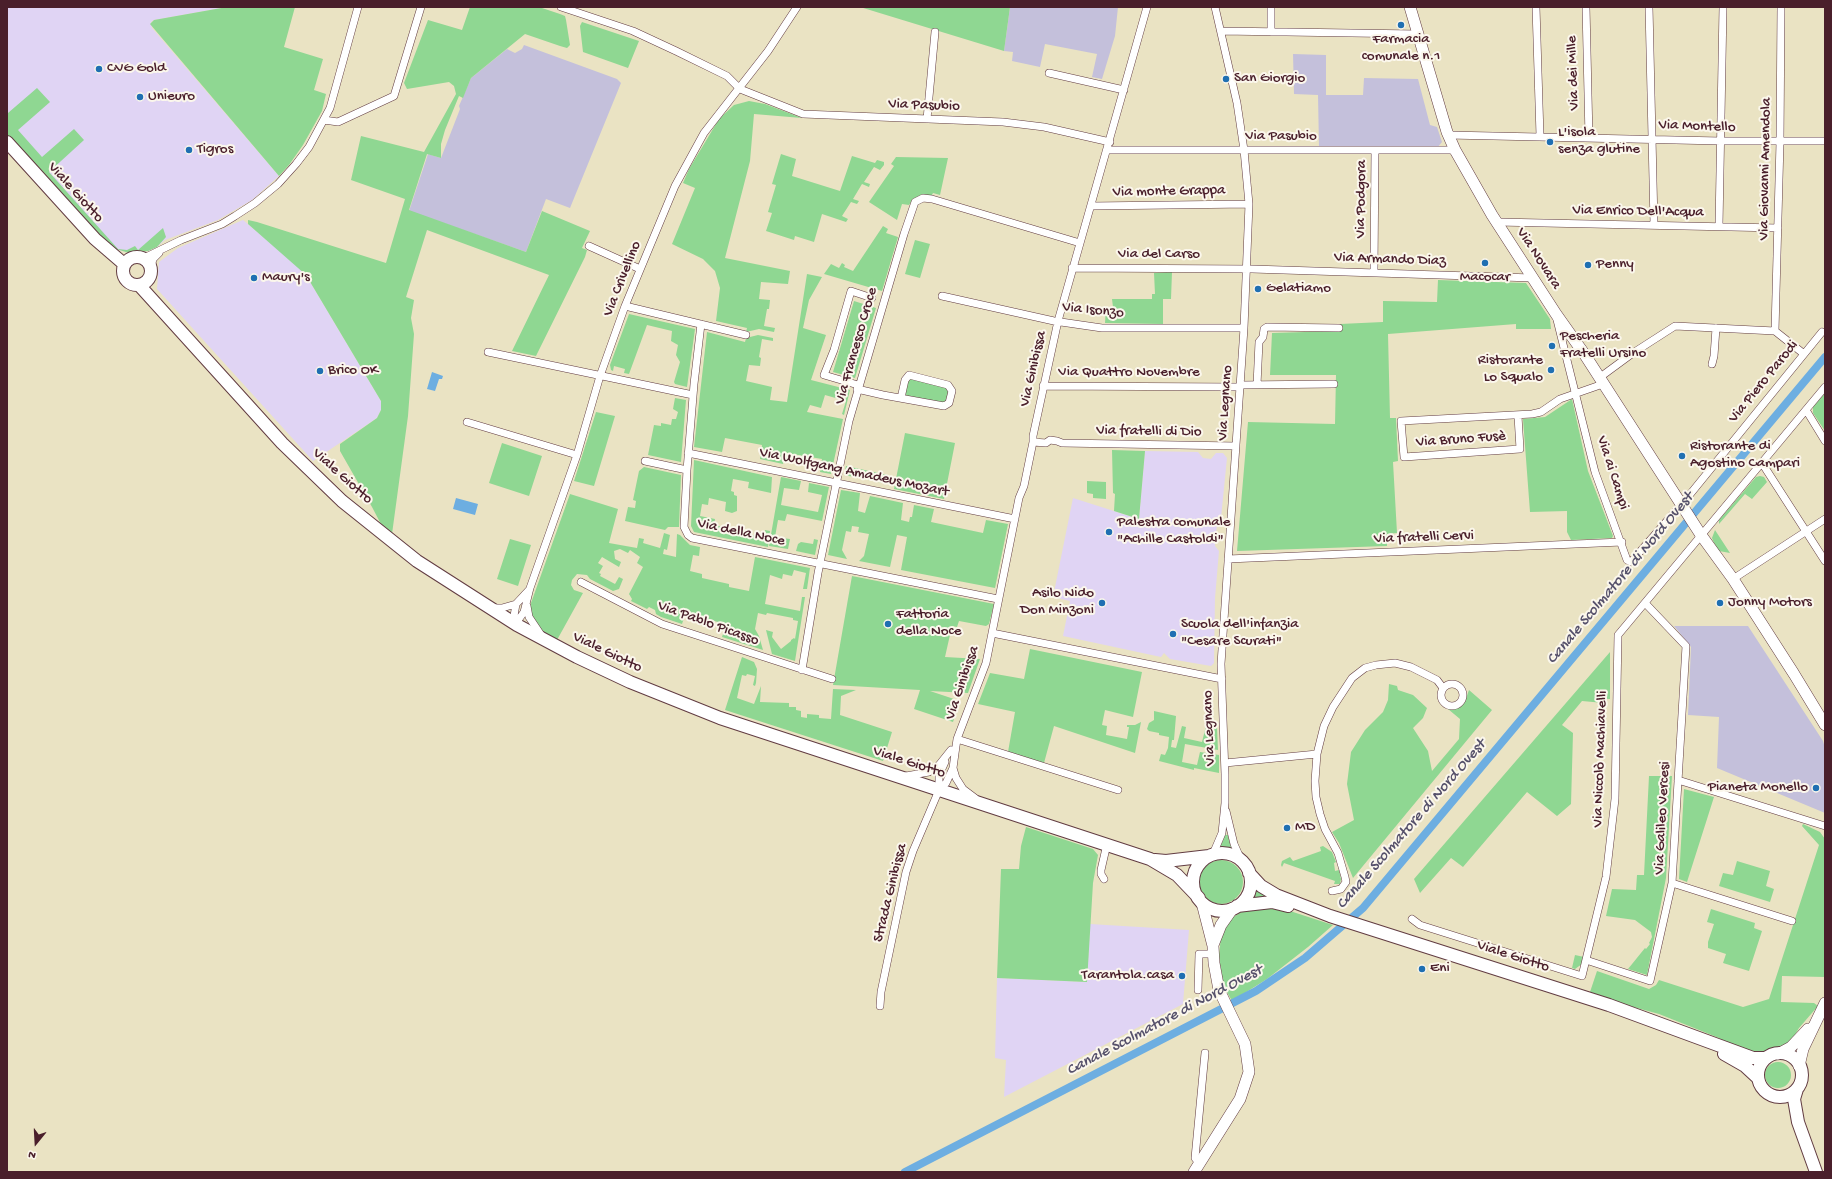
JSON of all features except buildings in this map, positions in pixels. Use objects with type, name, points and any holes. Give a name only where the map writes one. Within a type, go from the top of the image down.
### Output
[{"type":"main road","name":"Viale Giotto","points":[[7,142],[95,239],[107,249],[121,254],[140,264],[154,301]]},
{"type":"main road","name":"Viale Giotto","points":[[7,147],[20,157]]},
{"type":"main road","name":"Viale Giotto","points":[[140,264],[123,272],[125,279],[131,284],[139,285],[177,330],[282,443],[342,501],[417,561],[490,608],[543,639],[630,682],[713,715],[1150,859],[1177,875],[1200,900],[1216,910],[1272,902],[1330,916]]},
{"type":"main road","points":[[139,285],[146,282],[140,264]]},
{"type":"main road","name":"Viale Giotto","points":[[1150,859],[1166,861],[1225,853],[1232,855],[1242,862],[1249,873],[1261,886],[1276,895],[1330,916],[1609,1005],[1753,1058],[1766,1058]]},
{"type":"main road","points":[[1200,900],[1195,891],[1194,875],[1201,862],[1211,855]]},
{"type":"main road","points":[[1235,907],[1245,899],[1250,890],[1249,873]]},
{"type":"main road","name":"Viale Giotto","points":[[1686,1033],[1745,1066],[1758,1078]]},
{"type":"main road","points":[[1798,1122],[1776,1097],[1763,1089],[1758,1078],[1759,1068],[1766,1058],[1778,1054],[1791,1057],[1799,1066],[1802,1077],[1794,1099],[1798,1122],[1816,1172]]},
{"type":"main road","points":[[1776,1097],[1787,1096],[1797,1089]]},
{"type":"street","points":[[140,264],[181,240],[222,224],[254,203],[278,184],[296,164],[309,147],[330,108],[358,7]]},
{"type":"street","points":[[324,120],[338,122],[394,96],[421,7]]},
{"type":"street","points":[[561,7],[575,9],[676,50],[727,76],[740,89]]},
{"type":"street","name":"Via Crivellino","points":[[513,622],[519,619],[524,612],[530,588],[577,455],[600,376],[625,306],[675,186],[704,132],[740,89],[768,52],[797,7]]},
{"type":"street","name":"Via Ginibissa","points":[[939,790],[939,775],[957,739],[983,675],[1019,498],[1024,486],[1033,442],[1032,436],[1058,321],[1072,268],[1109,146],[1147,7]]},
{"type":"street","name":"Via Legnano","points":[[1211,855],[1222,833],[1225,803],[1222,679],[1224,610],[1244,328],[1248,204],[1244,150],[1237,103],[1215,7]]},
{"type":"street","points":[[1271,7],[1271,32]]},
{"type":"street","name":"Via Novara","points":[[1410,7],[1448,135],[1455,150],[1497,222],[1556,314],[1601,380],[1682,506],[1733,580],[1825,725]]},
{"type":"street","points":[[1536,7],[1540,136]]},
{"type":"street","name":"Via dei Mille","points":[[1586,7],[1589,138]]},
{"type":"street","points":[[1649,7],[1654,224]]},
{"type":"street","points":[[1719,226],[1723,7]]},
{"type":"street","name":"Via Giovanni Amendola","points":[[1775,331],[1780,142],[1781,7]]},
{"type":"street","points":[[1221,31],[1417,34]]},
{"type":"street","points":[[928,119],[935,32]]},
{"type":"street","points":[[1049,73],[1124,90]]},
{"type":"street","name":"Via Pasubio","points":[[740,89],[803,114],[1003,122],[1037,126],[1109,146],[1244,150],[1455,150]]},
{"type":"street","name":"Via Montello","points":[[1448,135],[1780,142],[1825,141]]},
{"type":"street","name":"Via Podgora","points":[[1374,272],[1375,150]]},
{"type":"street","name":"Via Francesco Croce","points":[[802,670],[820,563],[858,387],[909,216],[915,202],[923,198],[932,199],[1080,243]]},
{"type":"street","name":"Via monte Grappa","points":[[1091,206],[1248,204]]},
{"type":"street","name":"Via Enrico Dell'Acqua","points":[[1497,222],[1654,224],[1778,228]]},
{"type":"street","points":[[590,246],[640,269]]},
{"type":"street","points":[[140,264],[152,259],[160,251]]},
{"type":"street","name":"Via del Carso","points":[[1072,268],[1246,269]]},
{"type":"street","name":"Via Armando Diaz","points":[[1246,269],[1533,278]]},
{"type":"street","points":[[872,298],[851,292],[834,350],[824,375],[858,387],[901,398],[944,406],[949,403],[952,391],[948,385],[909,374],[904,380],[901,398]]},
{"type":"street","name":"Via Isonzo","points":[[942,296],[1058,321],[1102,328],[1244,328]]},
{"type":"street","points":[[625,306],[746,335]]},
{"type":"street","name":"Via ai Campi","points":[[1556,314],[1595,472],[1622,542],[1627,560],[1632,562],[1682,506]]},
{"type":"street","name":"Via della Noce","points":[[701,324],[686,470],[684,528],[688,535],[692,538],[998,599]]},
{"type":"street","name":"Via Bruno Fusè","points":[[1518,416],[1520,449],[1404,457],[1401,421],[1518,416],[1541,412],[1560,399],[1576,393],[1601,380],[1633,353],[1675,326],[1775,331]]},
{"type":"street","points":[[1257,385],[1259,342],[1263,337],[1264,329],[1267,327],[1339,328]]},
{"type":"street","points":[[1712,364],[1716,328]]},
{"type":"street","points":[[1775,331],[1804,354]]},
{"type":"street","name":"Via Piero Parodi","points":[[1682,506],[1822,332]]},
{"type":"street","points":[[488,352],[693,395]]},
{"type":"street","name":"Via Quattro Novembre","points":[[1043,386],[1240,386],[1334,384]]},
{"type":"street","name":"Via Niccolò Machiavelli","points":[[1412,919],[1420,925],[1582,976],[1606,877],[1615,799],[1618,635],[1700,533],[1762,463],[1825,387]]},
{"type":"street","points":[[1806,410],[1825,441]]},
{"type":"street","points":[[467,422],[577,455]]},
{"type":"street","name":"Via fratelli di Dio","points":[[1033,442],[1046,443],[1050,440],[1062,443],[1236,446]]},
{"type":"street","name":"Via Wolfgang Amadeus Mozart","points":[[688,453],[1015,519]]},
{"type":"street","points":[[646,461],[686,470]]},
{"type":"street","points":[[1762,463],[1825,561]]},
{"type":"street","points":[[1733,580],[1825,519]]},
{"type":"street","name":"Via fratelli Cervi","points":[[1228,559],[1622,542]]},
{"type":"street","name":"Via Pablo Picasso","points":[[581,582],[662,624],[832,679]]},
{"type":"street","name":"Via Crivellino","points":[[516,604],[530,588]]},
{"type":"street","name":"Via Galileo Vercesi","points":[[1586,960],[1650,982],[1672,883],[1686,646],[1645,603]]},
{"type":"street","points":[[490,608],[502,608],[516,604],[513,622]]},
{"type":"street","points":[[526,604],[529,617],[543,639]]},
{"type":"street","points":[[992,633],[1222,679]]},
{"type":"street","points":[[1332,891],[1341,889],[1346,882],[1346,877],[1338,853],[1325,829],[1317,804],[1315,789],[1317,754],[1324,726],[1332,707],[1352,678],[1365,668],[1376,665],[1392,663],[1411,667],[1437,680],[1443,688]]},
{"type":"street","points":[[957,739],[1118,790]]},
{"type":"street","name":"Via Ginibissa","points":[[939,790],[946,783],[953,768],[957,739]]},
{"type":"street","name":"Via Ginibissa","points":[[900,777],[929,772],[940,765],[951,750]]},
{"type":"street","points":[[1225,763],[1317,754]]},
{"type":"street","points":[[953,768],[956,778],[963,789],[985,805]]},
{"type":"street","points":[[1678,780],[1822,825],[1825,832]]},
{"type":"street","name":"Strada Ginibissa","points":[[880,1006],[881,992],[906,872],[913,851],[939,790]]},
{"type":"street","name":"Via Legnano","points":[[1225,803],[1234,844],[1242,862]]},
{"type":"street","points":[[1104,879],[1101,874],[1101,870],[1107,844]]},
{"type":"street","points":[[1672,883],[1792,921]]},
{"type":"street","points":[[1197,1168],[1240,1099],[1249,1072],[1248,1056],[1245,1044],[1220,990],[1214,950],[1200,900]]},
{"type":"street","points":[[1214,950],[1221,925],[1235,907]]},
{"type":"street","points":[[1198,990],[1199,954],[1214,950]]},
{"type":"street","points":[[1799,1066],[1803,1049],[1815,1021],[1825,1003]]},
{"type":"street","points":[[1778,1054],[1799,1039],[1815,1021]]},
{"type":"street","points":[[1197,1168],[1195,1158],[1205,1054]]},
{"type":"shaded area","points":[[7,7],[227,7],[154,20],[151,22],[152,28],[279,176],[252,200],[218,220],[165,240],[157,247],[148,251],[129,253],[113,248],[7,139]]},
{"type":"shaded area","points":[[1010,7],[1118,7],[1115,36],[1102,79],[1092,77],[1097,54],[1045,44],[1040,67],[1012,61],[1013,52],[1004,51]]},
{"type":"shaded area","points":[[524,45],[617,79],[621,83],[570,208],[546,199],[526,252],[409,211],[428,154],[441,158],[460,109],[459,106],[471,78],[507,49],[515,53],[522,49]]},
{"type":"shaded area","points":[[1293,54],[1326,55],[1326,95],[1363,95],[1364,78],[1418,79],[1430,125],[1437,127],[1442,142],[1437,148],[1319,147],[1318,95],[1294,94]]},
{"type":"shaded area","points":[[243,220],[306,275],[381,401],[381,410],[377,418],[313,461],[157,289],[159,262],[178,248]]},
{"type":"shaded area","points":[[1145,451],[1198,452],[1203,458],[1211,459],[1216,453],[1223,453],[1227,458],[1221,518],[1217,524],[1215,546],[1219,551],[1215,598],[1214,663],[1211,666],[1170,659],[1164,653],[1161,657],[1063,636],[1070,601],[1053,597],[1073,498],[1139,519]]},
{"type":"shaded area","points":[[1674,626],[1748,626],[1823,741],[1825,748],[1825,813],[1717,768],[1719,717],[1688,715],[1691,647]]},
{"type":"shaded area","points":[[1090,924],[1189,930],[1183,1004],[1004,1097],[1006,1060],[995,1058],[997,978],[1087,982]]},
{"type":"green space","points":[[227,7],[295,7],[284,47],[323,59],[314,90],[326,94],[322,111],[303,145],[279,176],[150,24],[154,20]]},
{"type":"green space","points":[[470,7],[539,7],[560,14],[565,16],[570,45],[567,48],[525,34],[471,78],[463,98],[459,96],[445,130],[441,144],[441,158],[427,154],[409,210],[526,252],[542,211],[590,231],[582,248],[587,250],[585,257],[536,356],[512,351],[549,275],[427,230],[406,297],[414,300],[411,318],[414,334],[408,416],[392,534],[383,528],[340,451],[340,444],[377,418],[381,410],[381,401],[306,275],[248,224],[248,220],[386,263],[405,199],[351,180],[361,136],[424,152],[456,94],[454,86],[449,82],[407,89],[404,83],[428,20],[462,30]]},
{"type":"green space","points":[[860,7],[1010,7],[1004,51]]},
{"type":"green space","points":[[582,22],[639,41],[628,68],[583,52],[580,26]]},
{"type":"green space","points":[[37,88],[50,102],[18,130],[42,157],[74,129],[84,140],[49,172],[118,249],[127,250],[135,246],[138,250],[163,228],[166,237],[157,247],[148,251],[129,253],[113,248],[103,242],[7,139],[7,112],[8,113]]},
{"type":"green space","points":[[749,101],[765,104],[802,118],[754,114],[750,161],[725,258],[790,271],[788,284],[761,282],[759,299],[770,300],[764,326],[775,328],[774,332],[759,329],[746,332],[747,328],[716,321],[720,288],[715,271],[703,259],[672,244],[695,188],[683,183],[689,169],[719,119],[734,105]]},
{"type":"green space","points":[[781,154],[796,159],[792,176],[840,191],[852,156],[875,163],[877,160],[884,162],[884,165],[880,170],[874,167],[864,182],[870,184],[869,187],[862,184],[853,199],[859,201],[857,204],[851,202],[842,216],[848,219],[846,222],[822,214],[814,242],[795,236],[794,240],[766,231],[772,213],[768,212],[776,185],[772,184]]},
{"type":"green space","points":[[896,157],[948,158],[940,195],[933,193],[932,195],[923,195],[913,199],[909,205],[902,204],[897,220],[869,202],[894,166],[891,164]]},
{"type":"green space","points":[[883,226],[888,229],[886,233],[898,237],[882,291],[824,274],[831,264],[839,268],[842,263],[845,265],[844,267],[853,271]]},
{"type":"green space","points":[[915,240],[930,244],[920,278],[905,274]]},
{"type":"green space","points":[[1172,272],[1171,299],[1163,299],[1163,324],[1105,323],[1106,307],[1113,307],[1112,299],[1152,299],[1152,294],[1155,294],[1154,273]]},
{"type":"green space","points":[[807,274],[822,277],[809,300],[803,328],[826,335],[811,380],[850,390],[844,415],[842,414],[846,401],[825,395],[821,408],[810,405],[807,412],[843,419],[831,474],[820,472],[822,459],[786,453],[783,464],[760,459],[762,445],[725,438],[722,452],[694,447],[707,332],[745,342],[746,338],[758,335],[773,338],[773,341],[762,339],[759,357],[761,358],[760,366],[749,365],[746,381],[772,387],[770,400],[787,402]]},
{"type":"green space","points":[[1438,280],[1526,283],[1550,319],[1551,329],[1516,329],[1516,324],[1388,334],[1390,418],[1396,418],[1398,461],[1393,462],[1397,533],[1387,534],[1387,546],[1237,551],[1248,422],[1335,424],[1336,375],[1270,375],[1272,333],[1339,331],[1340,324],[1383,322],[1383,301],[1437,302]]},
{"type":"green space","points":[[854,301],[876,308],[855,378],[833,372]]},
{"type":"green space","points":[[629,314],[695,329],[687,387],[675,384],[674,382],[680,362],[676,355],[678,345],[671,341],[672,331],[647,325],[629,374],[624,373],[625,369],[614,366],[613,371],[611,370],[610,365]]},
{"type":"green space","points":[[910,378],[948,389],[949,394],[946,403],[908,397],[904,394],[905,386]]},
{"type":"green space","points":[[1825,393],[1825,431],[1813,413],[1813,407]]},
{"type":"green space","points":[[675,398],[686,400],[681,462],[648,455],[654,425],[661,426],[661,423],[671,425],[672,419],[676,419],[678,412],[673,409]]},
{"type":"green space","points":[[1572,399],[1588,471],[1613,536],[1612,538],[1571,540],[1567,532],[1567,511],[1530,512],[1523,419],[1545,417]]},
{"type":"green space","points":[[596,412],[615,416],[594,486],[574,481]]},
{"type":"green space","points":[[905,433],[955,443],[944,499],[894,489]]},
{"type":"green space","points":[[502,443],[542,456],[529,496],[489,483]]},
{"type":"green space","points":[[1112,450],[1145,451],[1139,519],[1114,511],[1115,494],[1113,493]]},
{"type":"green space","points":[[694,460],[772,477],[771,493],[748,488],[749,482],[733,479],[731,491],[737,496],[737,511],[732,513],[725,511],[726,502],[709,498],[708,505],[702,504],[700,516],[715,519],[714,525],[735,529],[735,532],[763,537],[765,530],[770,531],[768,547],[694,532],[691,526]]},
{"type":"green space","points":[[846,466],[888,475],[888,484],[844,475]]},
{"type":"green space","points":[[644,467],[681,475],[679,527],[668,527],[665,530],[625,521],[628,507],[635,508],[636,501],[633,500],[639,471]]},
{"type":"green space","points":[[781,477],[801,481],[799,490],[784,488],[781,505],[818,512],[822,495],[808,492],[809,483],[829,487],[822,521],[787,514],[785,521],[778,520],[775,537],[790,539],[788,549],[769,546]]},
{"type":"green space","points":[[1756,477],[1764,477],[1767,482],[1752,499],[1745,494],[1719,524],[1719,520]]},
{"type":"green space","points":[[1087,481],[1106,482],[1106,499],[1093,498],[1093,494],[1087,493]]},
{"type":"green space","points":[[841,490],[860,493],[858,511],[865,513],[870,496],[903,503],[901,520],[909,522],[910,517],[912,517],[914,505],[934,509],[931,522],[983,533],[986,520],[1008,524],[995,588],[901,570],[907,537],[897,535],[890,567],[859,561],[864,556],[869,534],[858,532],[859,527],[852,526],[851,532],[846,531],[842,550],[847,559],[828,555]]},
{"type":"green space","points":[[570,494],[618,509],[609,543],[637,548],[639,538],[644,539],[643,543],[660,548],[664,533],[670,535],[667,550],[664,549],[663,554],[676,557],[677,534],[680,535],[690,545],[700,547],[699,556],[693,555],[690,571],[702,574],[702,578],[729,584],[729,587],[749,591],[755,557],[810,568],[807,589],[803,589],[806,573],[794,570],[792,576],[783,574],[782,579],[770,575],[765,604],[800,611],[802,597],[805,597],[795,661],[772,654],[766,630],[773,632],[772,637],[781,649],[791,640],[794,638],[795,639],[798,621],[793,620],[793,618],[767,613],[766,615],[758,613],[755,629],[759,636],[763,650],[722,637],[726,625],[724,624],[686,612],[682,624],[661,617],[656,614],[655,610],[649,607],[647,609],[631,601],[632,599],[629,594],[643,567],[637,563],[640,557],[630,550],[628,553],[620,549],[614,551],[615,559],[621,562],[619,567],[602,557],[598,563],[603,566],[599,573],[601,574],[600,576],[615,584],[619,577],[623,579],[619,589],[613,591],[590,579],[587,575],[577,574],[572,580],[571,585],[574,590],[583,593],[557,640],[539,631],[530,615],[531,603]]},
{"type":"green space","points":[[1715,530],[1730,553],[1719,551],[1712,538]]},
{"type":"green space","points":[[510,539],[531,545],[518,586],[497,579]]},
{"type":"green space","points":[[814,539],[818,540],[815,555],[796,551],[798,544],[801,542],[813,544]]},
{"type":"green space","points":[[852,576],[994,604],[989,624],[986,626],[959,621],[957,627],[952,626],[945,657],[980,659],[968,693],[930,691],[960,701],[953,722],[914,709],[920,690],[833,685]]},
{"type":"green space","points":[[1030,649],[1142,672],[1133,717],[1105,710],[1102,725],[1107,726],[1106,735],[1127,739],[1129,727],[1127,727],[1127,725],[1135,725],[1141,722],[1135,753],[1054,726],[1044,763],[1008,752],[1015,712],[978,704],[990,673],[1024,679]]},
{"type":"green space","points":[[1610,652],[1610,699],[1604,699],[1604,703],[1582,701],[1562,725],[1573,733],[1571,804],[1557,816],[1527,792],[1463,867],[1451,858],[1420,893],[1414,879]]},
{"type":"green space","points":[[742,657],[754,662],[757,669],[756,683],[755,686],[753,685],[755,676],[747,674],[746,676],[742,675],[737,698],[754,704],[761,686],[760,702],[789,703],[789,707],[796,707],[796,710],[801,711],[801,717],[807,718],[807,714],[819,715],[819,718],[831,719],[833,689],[856,690],[841,696],[840,715],[892,732],[883,761],[725,710]]},
{"type":"green space","points":[[1389,684],[1397,686],[1398,690],[1413,695],[1427,708],[1423,718],[1413,728],[1428,751],[1432,771],[1459,739],[1460,719],[1448,709],[1458,707],[1465,701],[1469,690],[1492,710],[1353,878],[1339,843],[1332,832],[1354,820],[1347,784],[1351,752],[1365,730],[1383,712],[1388,700]]},
{"type":"green space","points":[[1154,711],[1176,716],[1174,740],[1172,740],[1171,747],[1176,748],[1182,726],[1186,727],[1184,738],[1202,742],[1206,726],[1217,728],[1218,750],[1185,744],[1182,762],[1197,765],[1200,752],[1219,755],[1219,773],[1194,768],[1194,770],[1159,761],[1161,754],[1165,755],[1168,748],[1169,737],[1159,735],[1159,733],[1149,731],[1147,729],[1149,723],[1154,720]]},
{"type":"green space","points":[[1649,776],[1672,776],[1666,878],[1647,975],[1628,969],[1650,944],[1649,943],[1652,937],[1651,932],[1635,920],[1606,916],[1612,889],[1636,890],[1637,875],[1644,875]]},
{"type":"green space","points":[[1684,789],[1714,797],[1687,882],[1679,879]]},
{"type":"green space","points":[[1803,824],[1820,832],[1825,839],[1825,977],[1782,976],[1781,1002],[1814,1003],[1818,1006],[1799,1028],[1792,1040],[1782,1048],[1749,1053],[1733,1047],[1719,1038],[1659,1014],[1589,995],[1597,971],[1649,989],[1656,985],[1659,980],[1743,1007],[1769,999],[1819,845],[1802,826]]},
{"type":"green space","points":[[1026,827],[1093,849],[1098,855],[1093,883],[1087,982],[997,978],[1001,869],[1019,869],[1021,846]]},
{"type":"green space","points":[[1225,835],[1228,835],[1232,851],[1220,847]]},
{"type":"green space","points":[[1323,846],[1332,852],[1336,862],[1334,863],[1335,871],[1339,870],[1341,879],[1340,884],[1334,884],[1335,881],[1284,863],[1282,867],[1281,865],[1282,861],[1290,857],[1293,861],[1321,851],[1320,847]]},
{"type":"green space","points":[[1221,860],[1233,864],[1239,870],[1243,882],[1239,894],[1233,900],[1221,904],[1209,900],[1203,894],[1199,882],[1203,870],[1209,864]]},
{"type":"green space","points":[[1737,861],[1770,871],[1766,886],[1774,889],[1770,902],[1719,886],[1723,873],[1733,875]]},
{"type":"green space","points":[[1253,883],[1271,897],[1247,900],[1251,894]]},
{"type":"green space","points":[[1268,908],[1290,911],[1333,925],[1267,979],[1232,1001],[1223,985],[1219,957],[1221,935],[1230,919],[1243,911]]},
{"type":"green space","points":[[1711,909],[1755,923],[1754,928],[1762,931],[1749,971],[1723,963],[1726,954],[1708,948],[1708,942],[1714,924],[1707,922]]},
{"type":"green space","points":[[1575,955],[1584,957],[1582,964],[1575,969],[1572,968]]},
{"type":"green space","points":[[1778,1062],[1787,1066],[1791,1075],[1787,1084],[1778,1088],[1769,1084],[1765,1075],[1769,1066]]},
{"type":"water","points":[[432,372],[443,376],[442,379],[439,379],[435,391],[427,389]]},
{"type":"water","points":[[456,498],[478,504],[475,515],[453,509]]},
{"type":"waterway","name":"Canale Scolmatore di Nord Ovest","points":[[905,1172],[1256,991],[1305,958],[1363,908],[1825,357]]},
{"type":"place","name":"Farmacia comunale n.1","points":[[1401,25]]},
{"type":"place","name":"CVG Gold","points":[[99,69]]},
{"type":"place","name":"San Giorgio","points":[[1226,79]]},
{"type":"place","name":"Unieuro","points":[[140,97]]},
{"type":"place","name":"L'isola senza glutine","points":[[1550,142]]},
{"type":"place","name":"Tigros","points":[[189,150]]},
{"type":"place","name":"Macocar","points":[[1485,263]]},
{"type":"place","name":"Penny","points":[[1588,265]]},
{"type":"place","name":"Maury's","points":[[254,278]]},
{"type":"place","name":"Gelatiamo","points":[[1258,289]]},
{"type":"place","name":"Pescheria Fratelli Ursino","points":[[1552,346]]},
{"type":"place","name":"Ristorante Lo Squalo","points":[[1551,370]]},
{"type":"place","name":"Brico OK","points":[[320,371]]},
{"type":"place","name":"Ristorante di Agostino Campari","points":[[1682,456]]},
{"type":"place","name":"Palestra comunale \"Achille Castoldi\"","points":[[1109,532]]},
{"type":"place","name":"Asilo Nido Don Minzoni","points":[[1102,603]]},
{"type":"place","name":"Jonny Motors","points":[[1720,603]]},
{"type":"place","name":"Fattoria della Noce","points":[[888,624]]},
{"type":"place","name":"Scuola dell'infanzia \"Cesare Scurati\"","points":[[1173,634]]},
{"type":"place","name":"Pianeta Monello","points":[[1816,788]]},
{"type":"place","name":"MD","points":[[1287,828]]},
{"type":"place","name":"Eni","points":[[1422,969]]},
{"type":"place","name":"Tarantola.casa","points":[[1182,976]]}]
